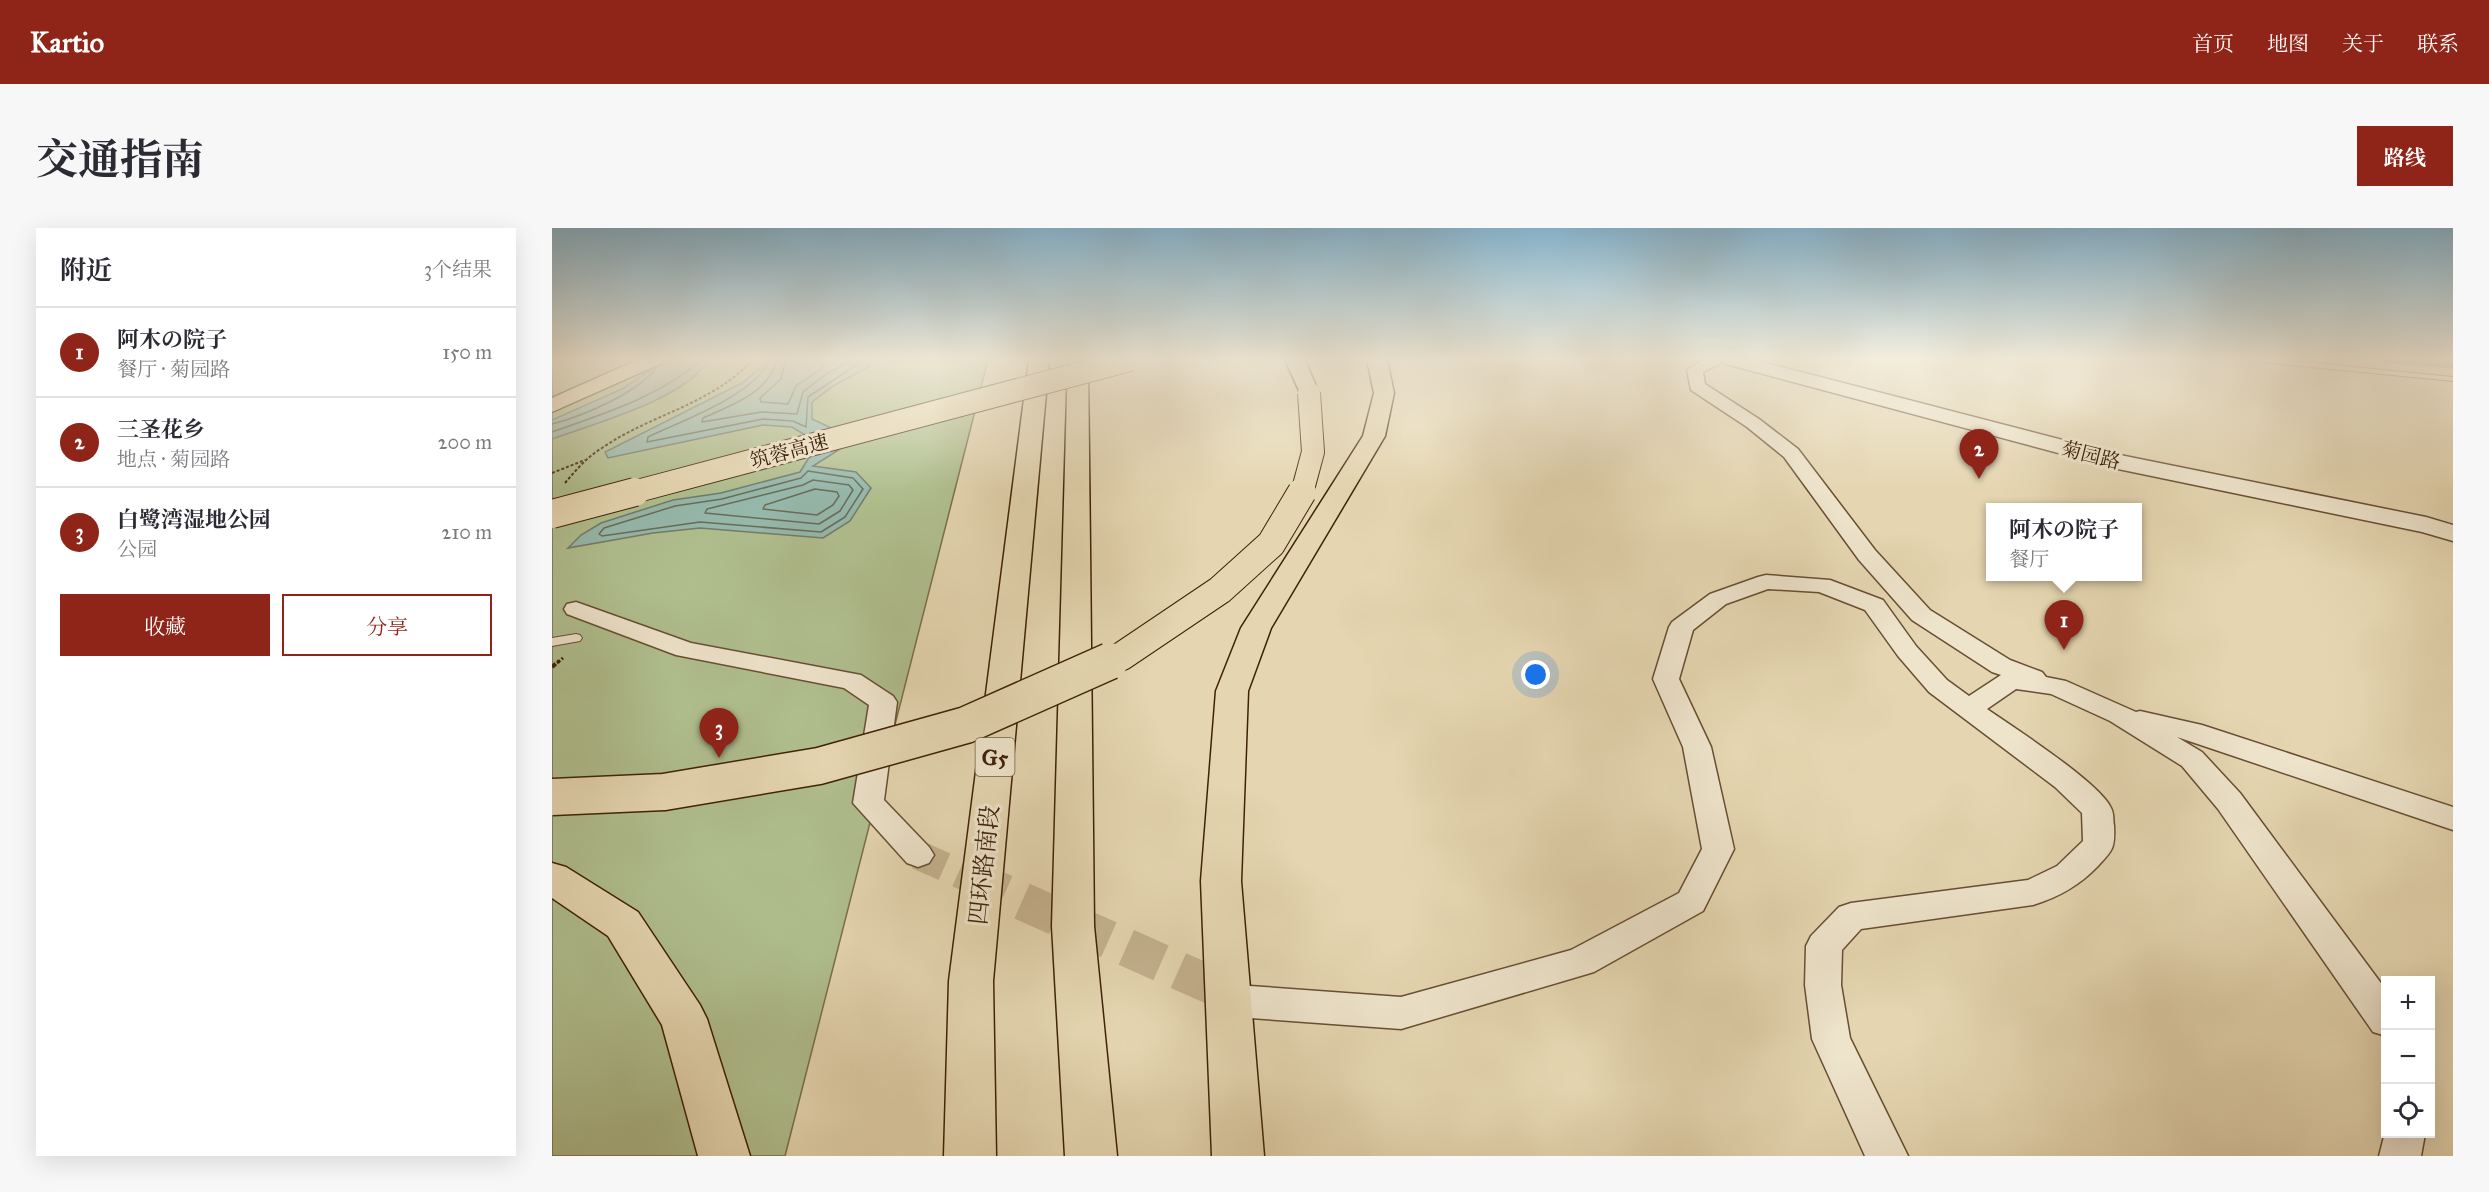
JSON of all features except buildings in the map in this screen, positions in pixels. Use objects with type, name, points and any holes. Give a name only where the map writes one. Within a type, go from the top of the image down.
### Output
[{"type":"highway","name":"筑蓉高速","points":[[555,492],[898,403]]},
{"type":"highway","name":"筑蓉高速","points":[[552,514],[967,403]]},
{"type":"highway","name":"四环路南段","points":[[970,1156],[971,981],[1034,403]]},
{"type":"highway","points":[[1078,403],[1073,926],[1091,1156]]},
{"type":"highway","points":[[552,797],[664,792],[819,766],[966,725],[1122,656],[1220,590],[1271,544],[1301,497],[1313,452],[1310,403]]},
{"type":"highway","points":[[1238,1156],[1221,881],[1232,691],[1256,628],[1374,436],[1382,403]]},
{"type":"highway","points":[[552,878],[622,924],[684,1019],[724,1156]]},
{"type":"street","points":[[1723,403],[1791,453],[1867,555],[1921,615],[2001,666],[2057,687],[2120,715],[2192,759],[2229,801],[2381,1014]]},
{"type":"street","name":"菊园路","points":[[1897,403],[2108,459],[2344,510],[2426,525],[2453,533]]},
{"type":"street","points":[[1250,1002],[1401,1013],[1581,962],[1691,902],[1718,849],[1697,747],[1666,679],[1681,627],[1718,599],[1766,582],[1822,585],[1875,606],[1907,651],[1938,686],[2066,780],[2097,810],[2099,845],[2068,875],[2033,892],[1851,917],[1824,946],[1823,985],[1831,1040],[1881,1139],[1887,1156]]},
{"type":"street","points":[[576,609],[685,650],[852,681],[883,702],[868,803],[918,855]]},
{"type":"street","points":[[1968,709],[2011,680],[2057,687]]},
{"type":"street","points":[[2120,715],[2192,731],[2453,819]]},
{"type":"street","points":[[2400,1156],[2403,1138]]},
{"type":"lane","points":[[552,642],[576,638]]},
{"type":"path","points":[[552,473],[585,460],[606,446],[689,403]]},
{"type":"path","points":[[555,492],[585,460]]},
{"type":"green space","points":[[552,403],[977,403],[785,1156],[552,1156]]},
{"type":"water","points":[[590,403],[648,403],[614,418],[552,439],[552,420]]},
{"type":"water","points":[[702,403],[812,403],[812,419],[840,432],[840,449],[813,466],[856,472],[871,488],[850,521],[823,538],[700,528],[653,533],[568,548],[581,535],[601,523],[673,500],[721,493],[800,472],[818,443],[792,427],[763,425],[608,458],[605,452]]},
{"type":"tunnel","points":[[918,855],[974,880]]},
{"type":"tunnel","points":[[970,878],[1238,997]]},
{"type":"place","name":"三圣花乡","points":[[1979,479]]},
{"type":"place","name":"阿木の院子","points":[[2064,650]]},
{"type":"place","name":"白鹭湾湿地公园","points":[[719,758]]}]
